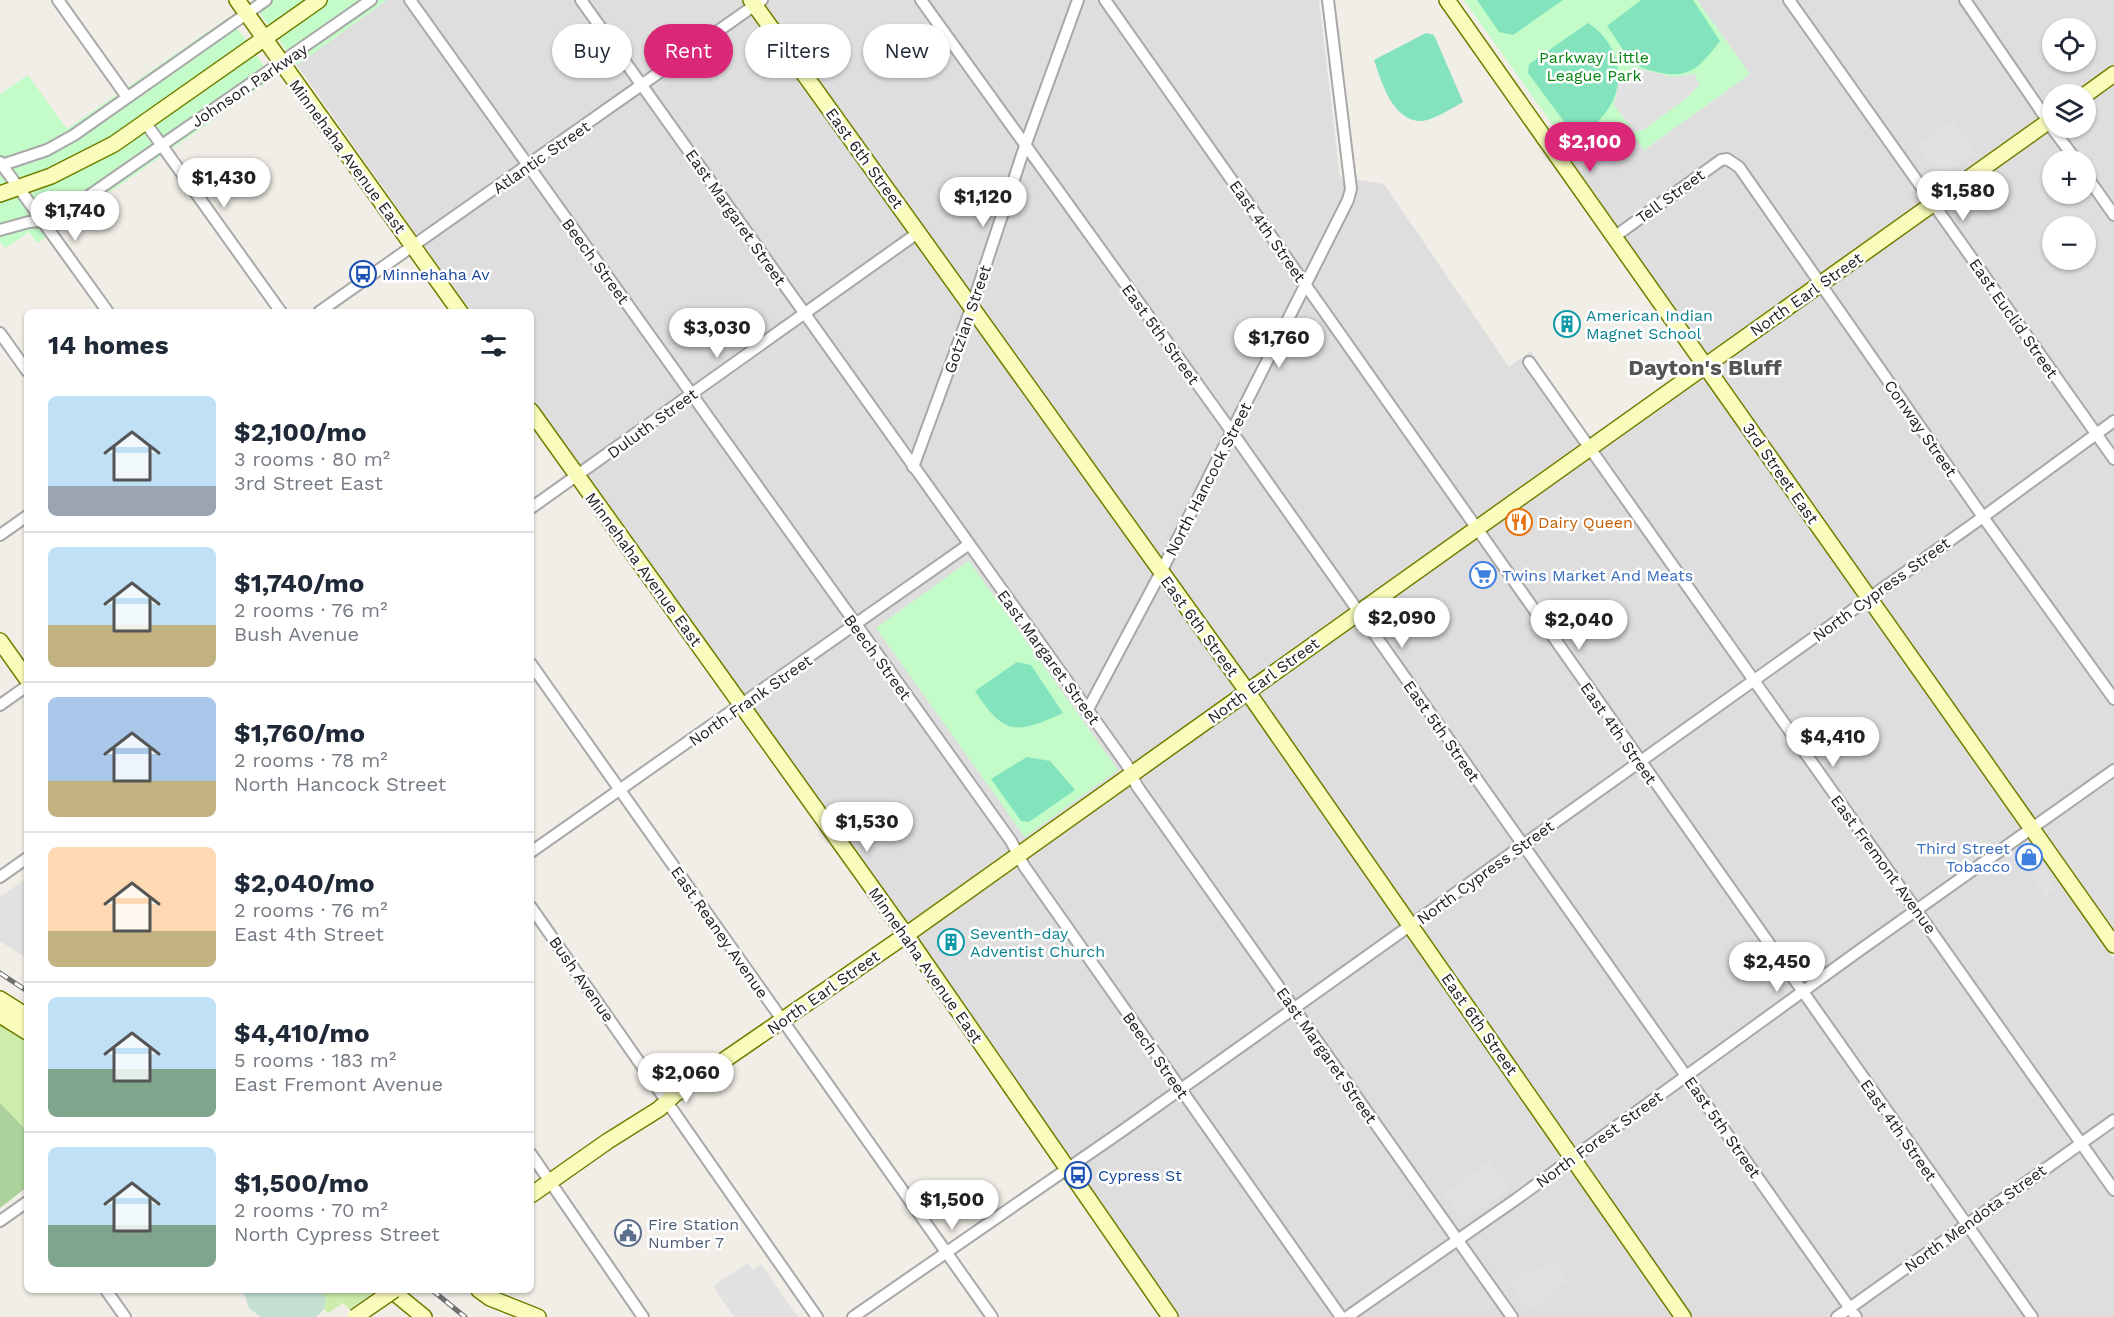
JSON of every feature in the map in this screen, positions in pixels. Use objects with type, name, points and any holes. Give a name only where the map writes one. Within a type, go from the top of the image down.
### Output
[{"type":"street","points":[[58,0],[127,97]]},
{"type":"street","name":"Minnehaha Avenue East","points":[[237,0],[458,309]]},
{"type":"street","points":[[106,309],[1,164],[47,150],[74,135],[266,0]]},
{"type":"street","name":"Johnson Parkway","points":[[0,194],[51,176],[92,156],[145,122],[319,0]]},
{"type":"street","name":"Johnson Parkway","points":[[0,230],[54,220],[371,0]]},
{"type":"street","name":"Beech Street","points":[[410,0],[1011,841],[1017,856],[1341,1317]]},
{"type":"street","name":"East Margaret Street","points":[[581,0],[1127,765],[1137,786],[1512,1317]]},
{"type":"street","name":"East 5th Street","points":[[921,0],[1232,432],[1853,1313]]},
{"type":"street","name":"Gotzian Street","points":[[913,467],[972,306],[1025,146],[1078,0]]},
{"type":"street","name":"East 4th Street","points":[[1105,0],[1639,762],[2032,1317]]},
{"type":"street","name":"North Hancock Street","points":[[1087,711],[1161,572],[1348,200],[1351,189],[1328,0]]},
{"type":"street","name":"3rd Street East","points":[[1447,0],[2114,945]]},
{"type":"street","name":"East Euclid Street","points":[[1789,0],[2114,459]]},
{"type":"street","points":[[1965,0],[2042,111]]},
{"type":"street","name":"Atlantic Street","points":[[324,309],[756,2]]},
{"type":"street","name":"East 6th Street","points":[[756,2],[1247,691],[1683,1317]]},
{"type":"street","points":[[2096,87],[2114,74]]},
{"type":"street","points":[[145,122],[279,309]]},
{"type":"street","name":"North Earl Street","points":[[534,1194],[906,935],[1932,203],[2042,130]]},
{"type":"street","name":"Tell Street","points":[[1614,237],[1717,162],[1727,159]]},
{"type":"street","name":"Conway Street","points":[[1727,159],[1739,167],[1983,517],[2114,699]]},
{"type":"street","points":[[2096,190],[2114,215]]},
{"type":"street","name":"Duluth Street","points":[[534,506],[919,232]]},
{"type":"street","points":[[0,333],[24,367]]},
{"type":"street","name":"East Fremont Avenue","points":[[1529,362],[2114,1190]]},
{"type":"street","name":"Minnehaha Avenue East","points":[[534,415],[906,935],[1170,1317]]},
{"type":"street","name":"North Cypress Street","points":[[853,1317],[1411,926],[2114,421]]},
{"type":"street","points":[[0,535],[24,518]]},
{"type":"street","name":"North Frank Street","points":[[534,850],[856,626],[968,545]]},
{"type":"street","points":[[0,641],[24,675]]},
{"type":"street","name":"East Reaney Avenue","points":[[534,668],[992,1317]]},
{"type":"street","points":[[0,705],[24,688]]},
{"type":"street","name":"North Forest Street","points":[[1347,1317],[2114,770]]},
{"type":"street","points":[[0,877],[24,860]]},
{"type":"street","name":"Bush Avenue","points":[[534,912],[817,1317]]},
{"type":"street","points":[[0,999],[24,1014]]},
{"type":"street","points":[[0,1016],[24,1030]]},
{"type":"street","name":"North Mendota Street","points":[[1837,1317],[1853,1313],[1966,1224],[2114,1120]]},
{"type":"street","points":[[534,1158],[643,1317]]},
{"type":"street","points":[[0,1221],[24,1204]]},
{"type":"street","points":[[108,1293],[125,1317]]},
{"type":"street","points":[[355,1317],[389,1293]]},
{"type":"street","points":[[396,1293],[424,1317]]},
{"type":"street","points":[[482,1293],[538,1317]]},
{"type":"shaded area","points":[[387,0],[1319,0],[1340,177],[1384,184],[1509,367],[1531,351],[1588,438],[1694,363],[2114,959],[2114,1317],[1177,1317],[534,402],[534,309],[469,309],[297,65]]},
{"type":"shaded area","points":[[1697,0],[2114,0],[2114,936],[1572,164],[1626,125],[1644,150],[1750,74]]},
{"type":"shaded area","points":[[1633,67],[1673,77],[1694,74],[1700,84],[1687,98],[1643,130],[1634,132],[1614,105],[1620,76]]},
{"type":"shaded area","points":[[1953,120],[1975,153],[1939,177],[1917,144]]},
{"type":"shaded area","points":[[2039,863],[2057,890],[2046,897],[2028,871]]},
{"type":"shaded area","points":[[24,880],[24,957],[0,941],[0,897]]},
{"type":"shaded area","points":[[1490,1161],[1510,1188],[1463,1221],[1444,1194]]},
{"type":"shaded area","points":[[1552,1259],[1568,1281],[1529,1310],[1510,1283],[1526,1271],[1529,1275]]},
{"type":"shaded area","points":[[748,1263],[753,1270],[761,1264],[798,1317],[734,1317],[713,1286]]},
{"type":"green space","points":[[254,0],[387,0],[297,65],[252,2]]},
{"type":"green space","name":"Parkway Little League Park","points":[[1464,0],[1697,0],[1750,74],[1644,150],[1626,125],[1577,159]]},
{"type":"green space","points":[[1477,0],[1563,0],[1513,35],[1499,32]]},
{"type":"green space","points":[[1641,0],[1693,0],[1720,41],[1699,65],[1684,73],[1665,74],[1639,66],[1629,57],[1607,26]]},
{"type":"green space","points":[[229,17],[273,78],[37,243],[29,232],[5,248],[0,242],[0,94],[28,75],[67,129]]},
{"type":"green space","points":[[1588,23],[1608,42],[1618,67],[1618,80],[1611,105],[1596,123],[1577,139],[1528,73],[1529,64]]},
{"type":"green space","points":[[1426,33],[1434,35],[1463,102],[1435,117],[1419,121],[1402,114],[1389,98],[1374,60]]},
{"type":"green space","points":[[969,561],[1118,770],[1025,837],[876,628]]},
{"type":"green space","points":[[1017,662],[1031,665],[1063,713],[1022,727],[1012,727],[994,716],[975,691]]},
{"type":"green space","points":[[1027,757],[1050,761],[1075,790],[1029,822],[1021,821],[991,779]]},
{"type":"green space","points":[[0,1022],[24,1037],[24,1128],[0,1103]]},
{"type":"green space","points":[[0,1103],[24,1128],[24,1189],[0,1208]]},
{"type":"green space","points":[[244,1293],[322,1293],[326,1299],[324,1309],[316,1317],[261,1317],[249,1308]]},
{"type":"green space","points":[[322,1293],[373,1293],[349,1309],[343,1303],[328,1313],[324,1309],[326,1299]]},
{"type":"railway","points":[[0,973],[24,989]]},
{"type":"railway","points":[[436,1293],[465,1317]]},
{"type":"place","name":"Minnehaha Av","points":[[363,274]]},
{"type":"place","name":"American Indian Magnet School","points":[[1567,324]]},
{"type":"place","name":"Dairy Queen","points":[[1519,522]]},
{"type":"place","name":"Twins Market And Meats","points":[[1483,575]]},
{"type":"place","name":"Third Street Tobacco","points":[[2029,857]]},
{"type":"place","name":"Seventh-day Adventist Church","points":[[951,942]]},
{"type":"place","name":"Cypress St","points":[[1078,1175]]},
{"type":"place","name":"Fire Station Number 7","points":[[628,1233]]},
{"type":"district","name":"Dayton's Bluff","points":[[1705,367]]}]
